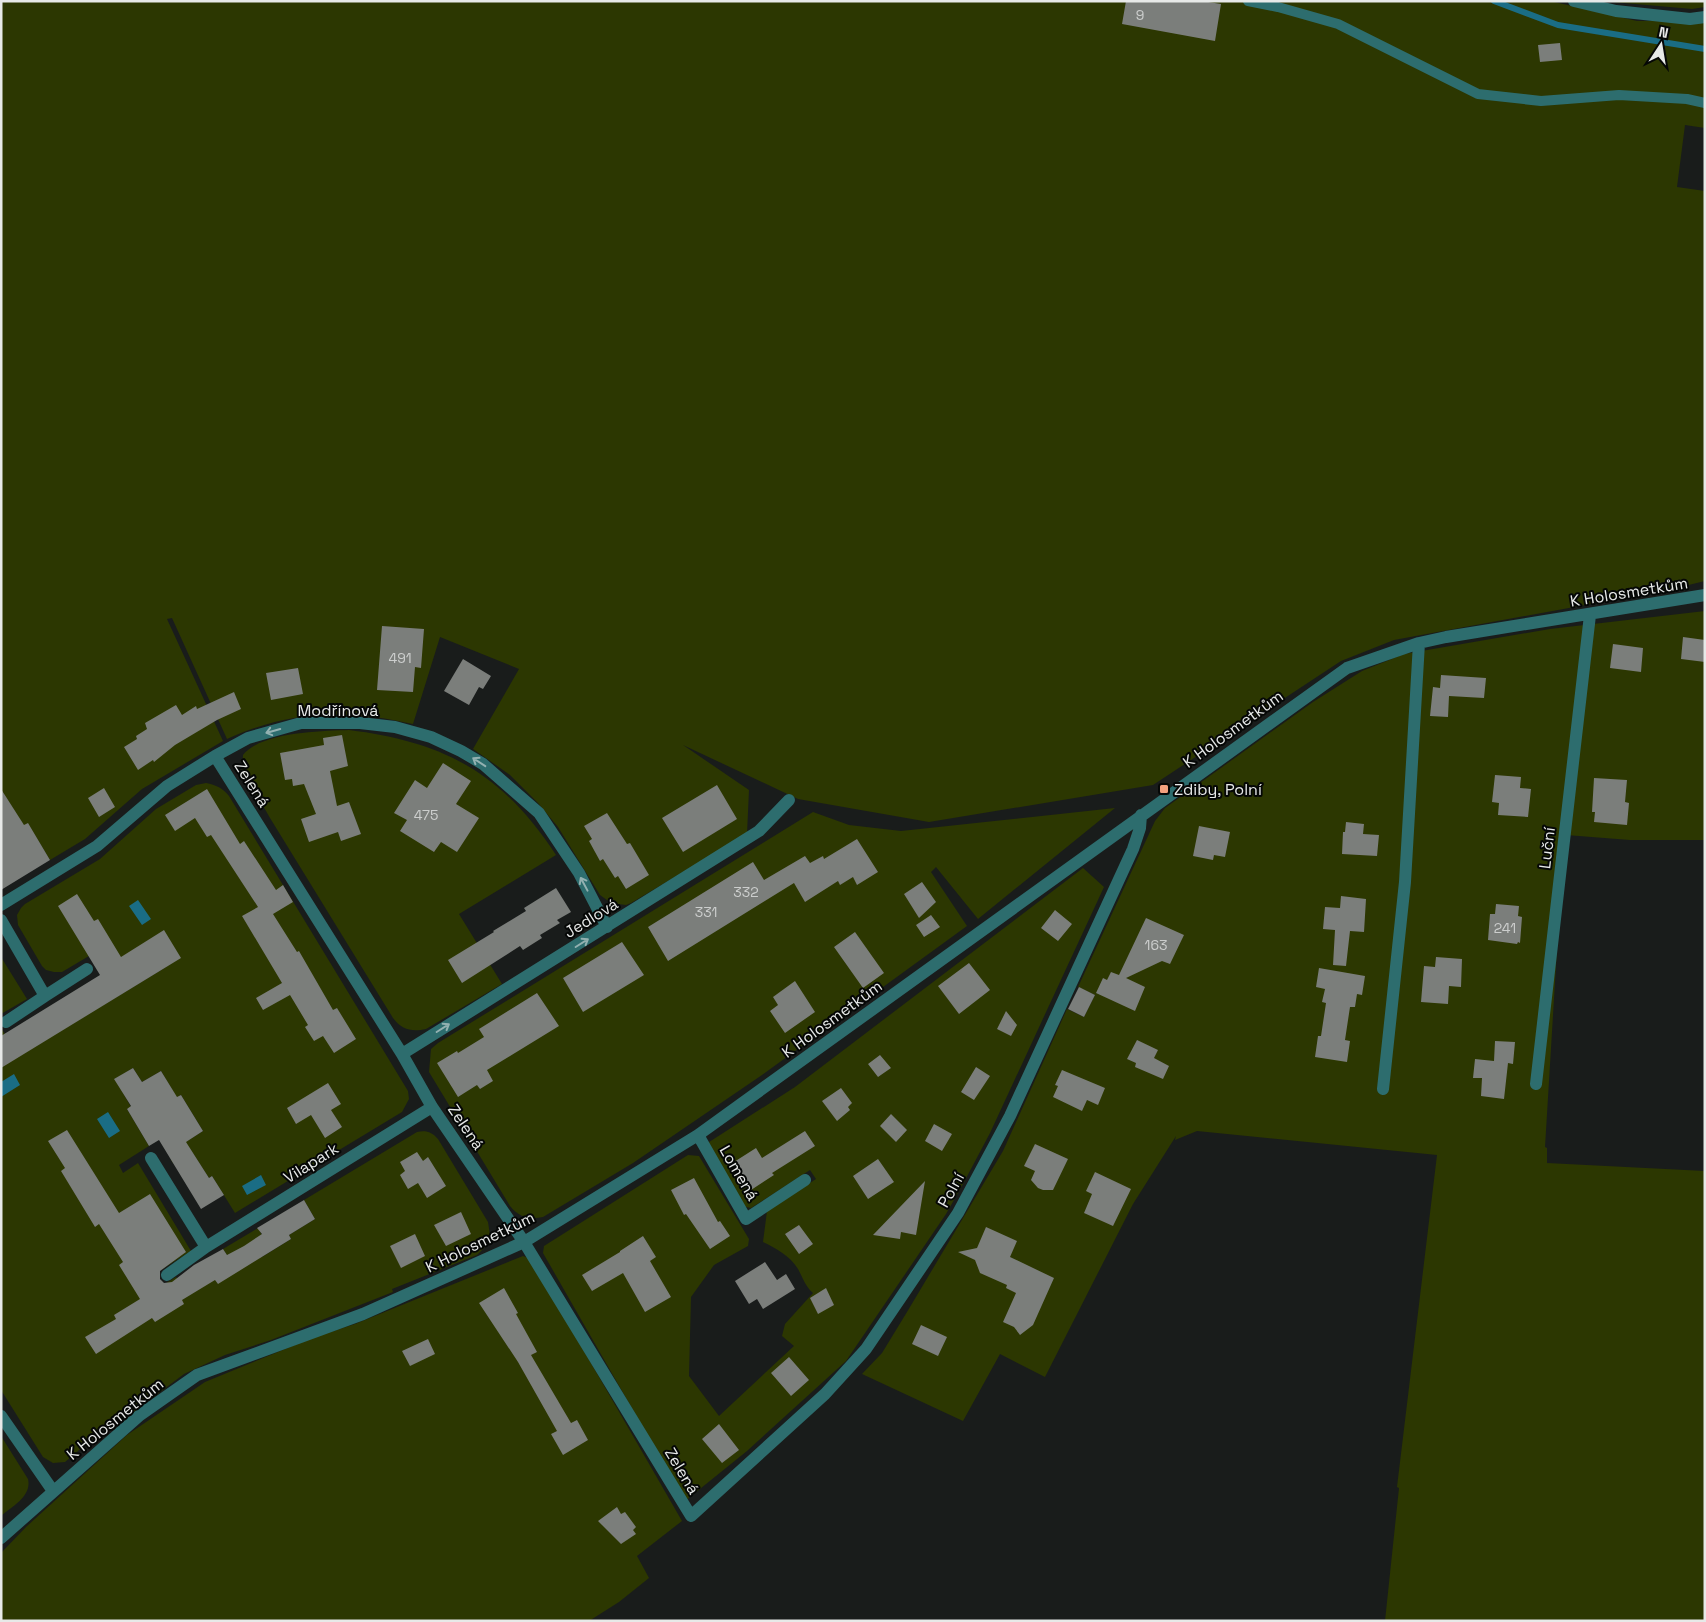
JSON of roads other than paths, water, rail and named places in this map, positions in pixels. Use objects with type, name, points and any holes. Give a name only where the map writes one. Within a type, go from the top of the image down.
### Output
[{"type":"street","points":[[1574,1],[1616,11],[1690,18],[1705,17]]},
{"type":"street","name":"K Holosmetkům","points":[[1,1538],[140,1415],[197,1375],[363,1314],[524,1242],[698,1135],[1336,674],[1347,668],[1419,643],[1446,637],[1705,595]]},
{"type":"street","name":"Luční","points":[[1536,1084],[1590,615]]},
{"type":"street","points":[[1383,1090],[1405,882],[1419,643]]},
{"type":"street","name":"Modřínová","points":[[1,905],[98,846],[167,786],[248,738],[301,723],[360,723],[395,727],[431,737],[483,764],[539,813],[578,873],[607,927]]},
{"type":"street","name":"Zelená","points":[[215,756],[402,1054],[432,1107],[524,1242],[691,1516]]},
{"type":"street","name":"Jedlová","points":[[402,1054],[759,832],[789,800]]},
{"type":"street","name":"Polní","points":[[691,1516],[825,1394],[866,1349],[958,1213],[1010,1116],[1133,849],[1140,828],[1141,815]]},
{"type":"street","points":[[1,920],[45,996]]},
{"type":"street","points":[[6,1022],[87,969]]},
{"type":"street","name":"Vilapark","points":[[167,1275],[206,1246],[432,1107]]},
{"type":"street","name":"Lomená","points":[[698,1135],[746,1219],[805,1180]]},
{"type":"street","points":[[151,1158],[206,1246]]},
{"type":"street","points":[[1,1416],[53,1491]]},
{"type":"lane","points":[[1248,1],[1278,7],[1338,24],[1478,94],[1541,101],[1619,95],[1687,99],[1705,103]]},
{"type":"water","points":[[138,900],[151,919],[142,925],[129,906]]},
{"type":"water","points":[[14,1074],[20,1085],[1,1097],[1,1082]]},
{"type":"water","points":[[108,1112],[120,1131],[109,1138],[97,1119]]},
{"type":"water","points":[[261,1175],[266,1185],[247,1195],[242,1186]]},
{"type":"waterway","points":[[1494,1],[1558,25],[1705,49]]},
{"type":"place","name":"Zdiby, Polní","points":[[1164,789]]}]
